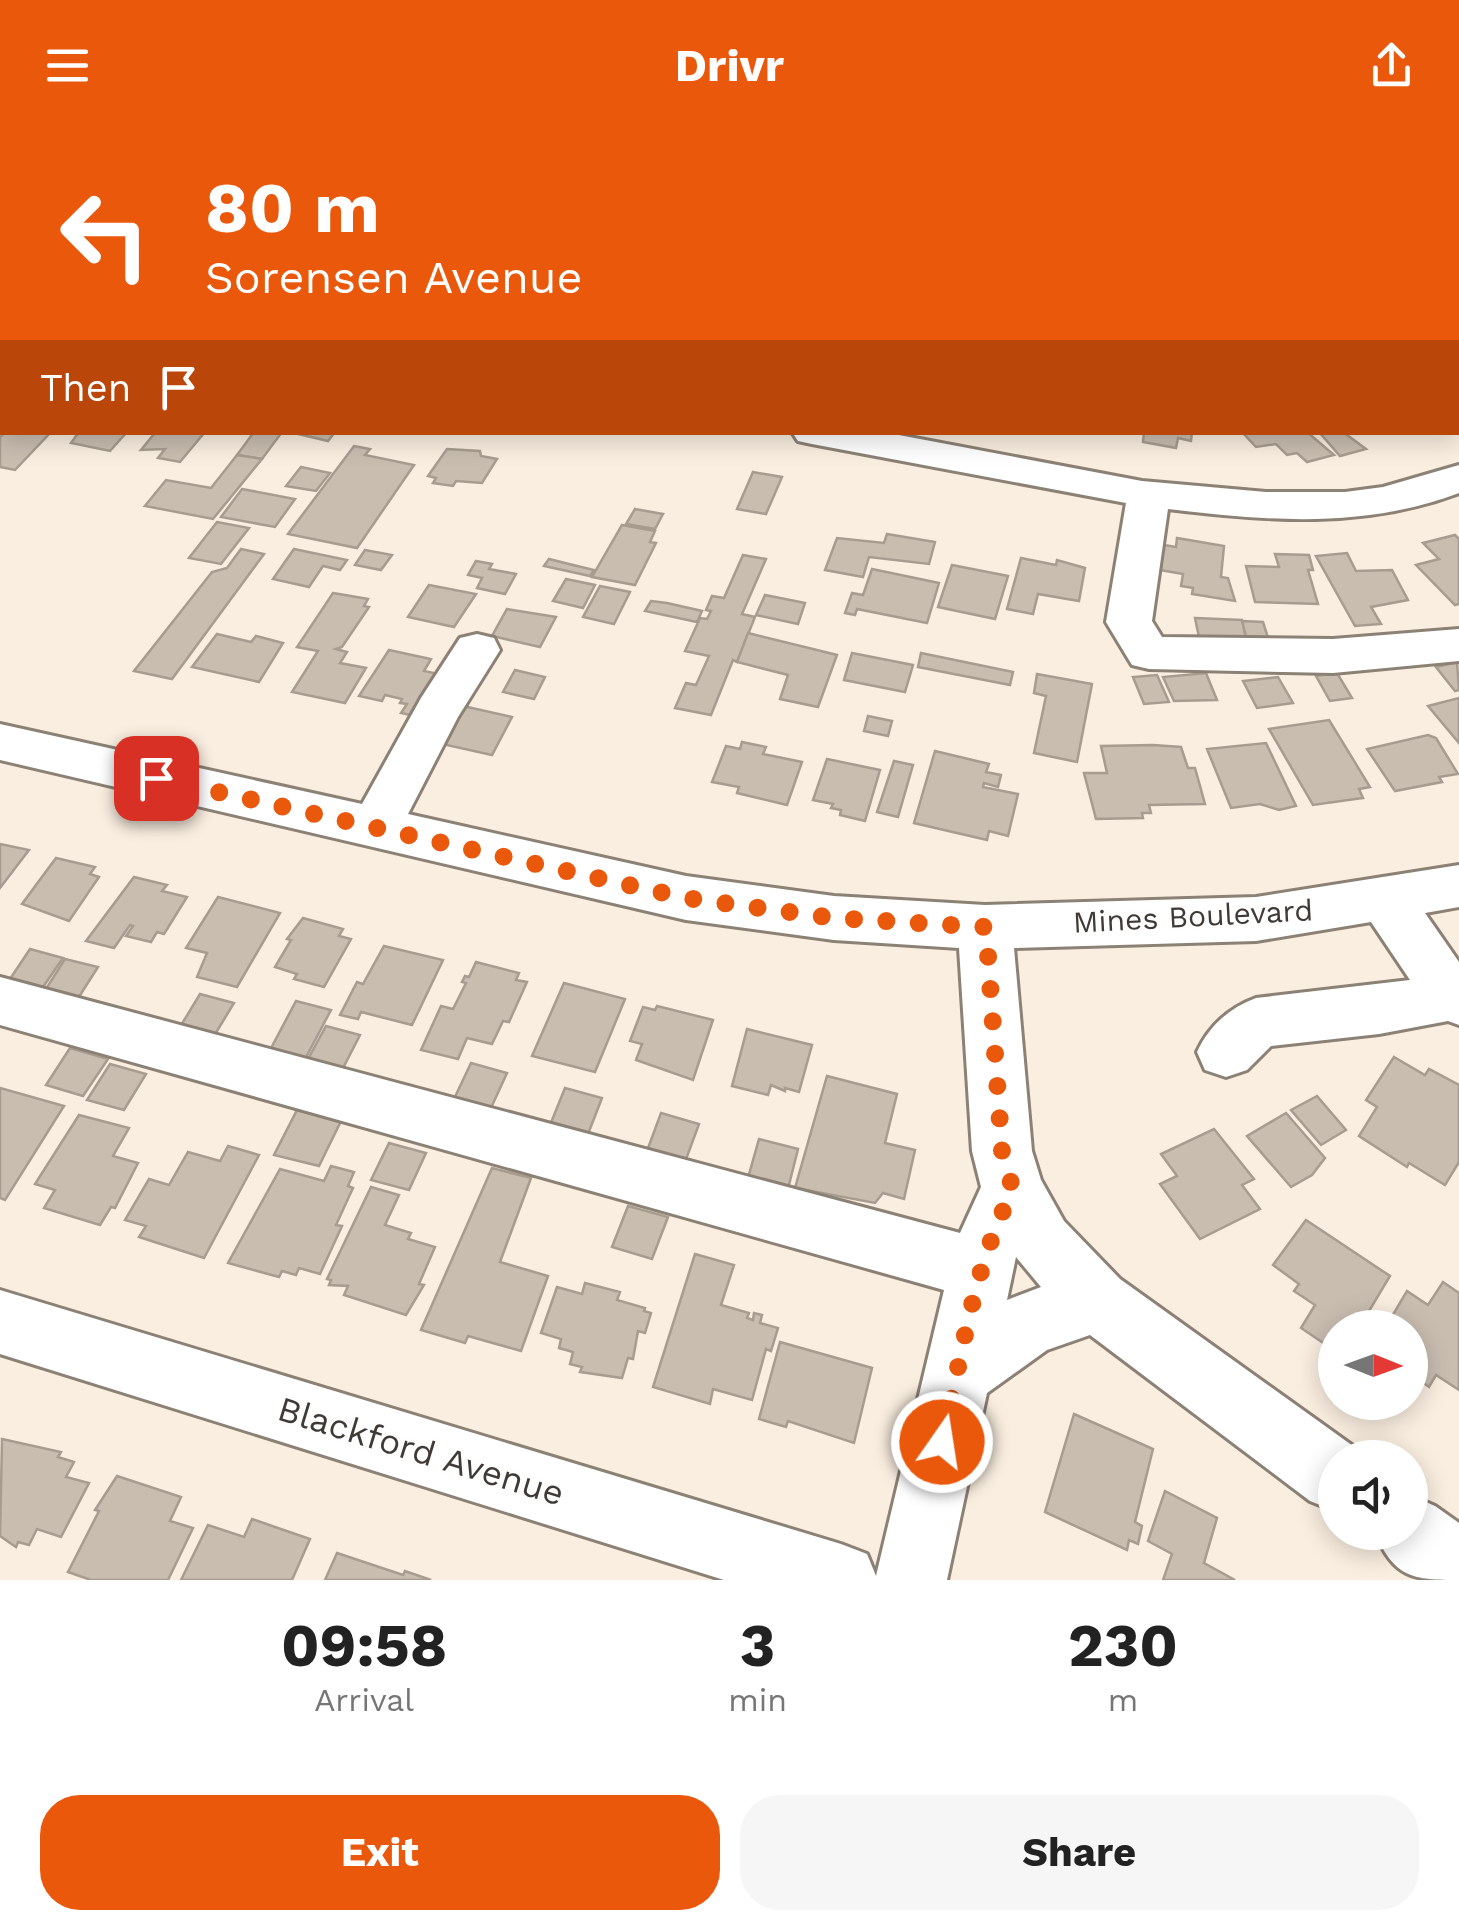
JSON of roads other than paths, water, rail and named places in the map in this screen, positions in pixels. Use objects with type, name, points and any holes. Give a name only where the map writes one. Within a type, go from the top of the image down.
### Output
[{"type":"street","points":[[828,435],[1138,492],[1290,510],[1392,498],[1459,478]]},
{"type":"street","points":[[1138,492],[1129,622],[1141,646],[1149,652],[1333,656],[1459,644]]},
{"type":"street","points":[[374,829],[438,710],[477,650]]},
{"type":"street","name":"Mines Boulevard","points":[[0,742],[686,898],[834,918],[986,927],[1256,919],[1459,886]]},
{"type":"street","points":[[1226,1052],[1256,1023],[1457,998],[1386,900]]},
{"type":"street","points":[[986,927],[1002,1151],[1013,1190],[1042,1242],[1097,1301],[1318,1464]]},
{"type":"street","points":[[0,1001],[981,1270]]},
{"type":"street","points":[[910,1580],[981,1270],[994,1227],[1013,1190]]},
{"type":"street","points":[[958,1373],[1028,1324],[1097,1301]]},
{"type":"street","name":"Blackford Avenue","points":[[0,1322],[841,1580]]},
{"type":"street","points":[[1428,1544],[1459,1567]]}]
